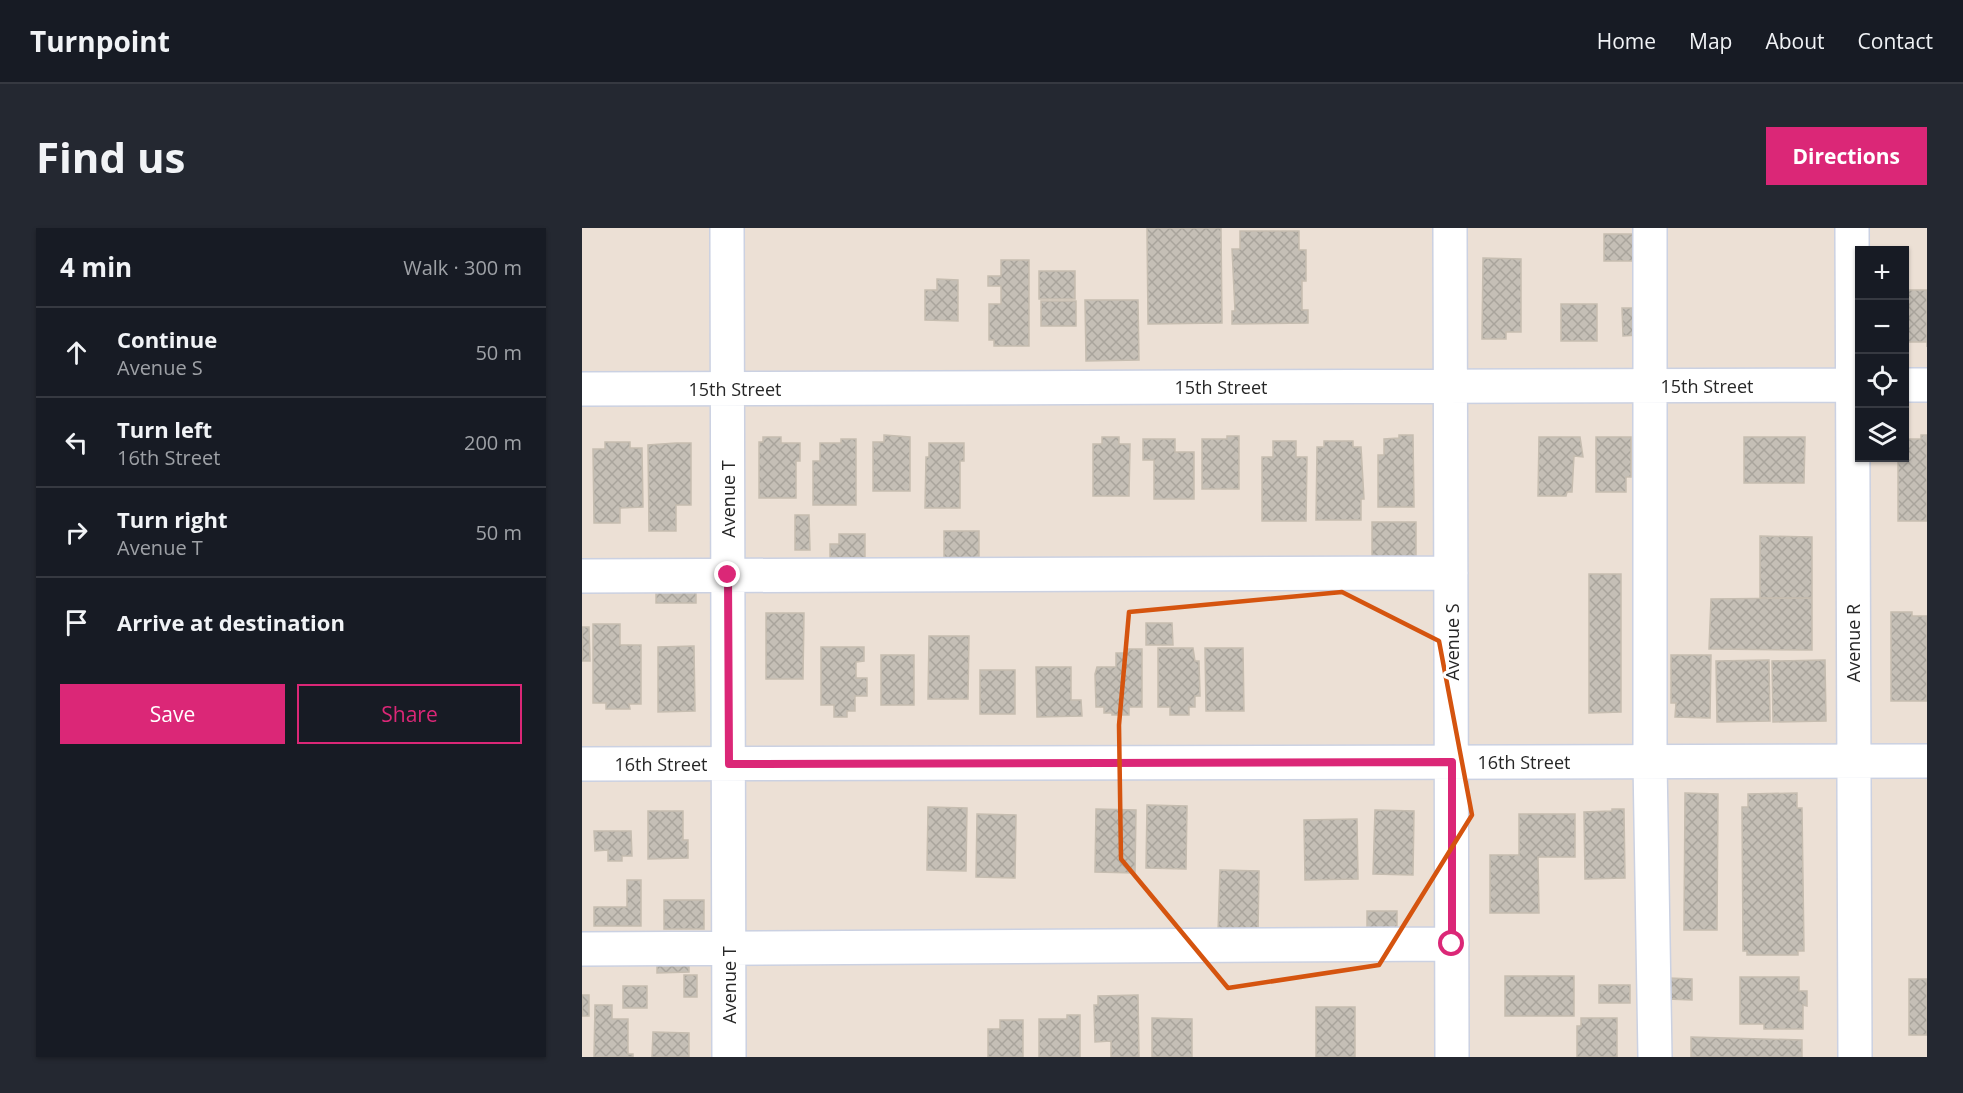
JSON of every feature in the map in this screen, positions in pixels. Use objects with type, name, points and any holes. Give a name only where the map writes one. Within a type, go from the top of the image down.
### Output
[{"type":"street","name":"Avenue T","points":[[727,228],[729,1057]]},
{"type":"street","name":"Avenue S","points":[[1450,228],[1452,1057]]},
{"type":"street","points":[[1650,228],[1650,762],[1655,1057]]},
{"type":"street","name":"Avenue R","points":[[1852,228],[1855,354]]},
{"type":"street","name":"15th Street","points":[[582,389],[1855,385]]},
{"type":"street","points":[[1909,385],[1927,385]]},
{"type":"street","name":"Avenue R","points":[[1855,1057],[1856,408]]},
{"type":"street","points":[[582,576],[1451,573]]},
{"type":"street","name":"16th Street","points":[[582,764],[1927,761]]},
{"type":"street","points":[[582,949],[1452,944]]},
{"type":"highlighted area","points":[[1342,592],[1439,641],[1472,815],[1379,965],[1228,988],[1121,859],[1119,725],[1129,612]]},
{"type":"building","points":[[1147,228],[1221,228],[1222,323],[1148,324]]},
{"type":"building","points":[[1240,231],[1299,231],[1299,250],[1306,250],[1306,281],[1302,281],[1302,310],[1308,310],[1308,323],[1232,324],[1232,311],[1235,311],[1232,249],[1240,249]]},
{"type":"building","points":[[1604,234],[1638,234],[1637,261],[1604,261]]},
{"type":"building","points":[[1483,258],[1521,259],[1521,332],[1506,332],[1506,339],[1482,339]]},
{"type":"building","points":[[1001,260],[1029,260],[1029,346],[994,346],[994,340],[989,340],[989,304],[1001,304],[1001,286],[988,286],[988,276],[1001,276]]},
{"type":"building","points":[[1039,271],[1075,271],[1075,299],[1039,299]]},
{"type":"building","points":[[937,279],[958,280],[958,321],[925,320],[925,290],[937,290]]},
{"type":"building","points":[[1909,290],[1927,290],[1927,342],[1909,342]]},
{"type":"building","points":[[1085,300],[1138,300],[1139,360],[1086,361]]},
{"type":"building","points":[[1041,301],[1076,301],[1076,326],[1041,326]]},
{"type":"building","points":[[1561,304],[1597,304],[1597,341],[1561,341]]},
{"type":"building","points":[[1622,308],[1638,308],[1638,335],[1623,336]]},
{"type":"building","points":[[884,435],[910,437],[910,491],[873,491],[873,442],[884,442]]},
{"type":"building","points":[[1399,435],[1413,435],[1414,507],[1378,507],[1378,455],[1384,455],[1384,439],[1399,438]]},
{"type":"building","points":[[1921,435],[1927,435],[1927,521],[1898,521],[1898,462],[1909,462],[1909,439],[1921,439]]},
{"type":"building","points":[[1227,436],[1239,436],[1239,489],[1202,489],[1202,439],[1227,439]]},
{"type":"building","points":[[763,437],[781,437],[781,443],[800,443],[800,461],[796,461],[796,498],[759,498],[759,442],[763,442]]},
{"type":"building","points":[[1102,437],[1119,437],[1119,444],[1130,444],[1129,496],[1093,496],[1093,444],[1102,444]]},
{"type":"building","points":[[1539,437],[1580,437],[1583,457],[1574,456],[1572,492],[1567,492],[1566,496],[1538,496]]},
{"type":"building","points":[[1596,437],[1631,437],[1631,477],[1626,477],[1626,492],[1596,492]]},
{"type":"building","points":[[1744,437],[1805,437],[1804,483],[1744,483]]},
{"type":"building","points":[[841,439],[856,439],[856,505],[813,505],[813,461],[820,461],[820,443],[841,443]]},
{"type":"building","points":[[1143,439],[1175,439],[1175,452],[1194,452],[1194,499],[1154,499],[1154,460],[1143,460]]},
{"type":"building","points":[[1273,441],[1296,441],[1296,457],[1307,457],[1306,521],[1262,521],[1262,457],[1273,457]]},
{"type":"building","points":[[1324,441],[1353,441],[1353,447],[1361,447],[1364,499],[1361,499],[1361,520],[1316,520],[1317,447],[1324,447]]},
{"type":"building","points":[[605,442],[630,442],[630,448],[642,448],[643,507],[620,508],[620,523],[594,523],[593,449],[605,449]]},
{"type":"building","points":[[691,443],[691,505],[676,505],[676,531],[649,531],[648,445]]},
{"type":"building","points":[[929,443],[964,443],[964,461],[960,461],[960,508],[925,508],[926,457],[929,457]]},
{"type":"building","points":[[795,515],[809,515],[810,550],[795,550]]},
{"type":"building","points":[[1372,522],[1416,522],[1416,558],[1372,558]]},
{"type":"building","points":[[944,531],[979,531],[979,561],[944,561]]},
{"type":"building","points":[[839,534],[865,534],[865,558],[830,558],[830,544],[839,544]]},
{"type":"building","points":[[1760,536],[1812,537],[1812,598],[1760,598]]},
{"type":"building","points":[[1589,574],[1621,574],[1621,712],[1589,713]]},
{"type":"building","points":[[656,585],[696,585],[696,603],[656,603]]},
{"type":"building","points":[[1812,598],[1812,650],[1709,649],[1711,599]]},
{"type":"building","points":[[1891,612],[1912,612],[1912,616],[1927,616],[1927,701],[1891,701]]},
{"type":"building","points":[[766,613],[804,613],[803,679],[766,679]]},
{"type":"building","points":[[1146,623],[1172,623],[1173,645],[1146,645]]},
{"type":"building","points":[[593,624],[620,624],[620,645],[641,645],[641,704],[629,704],[630,709],[606,709],[606,703],[593,703]]},
{"type":"building","points":[[582,627],[589,627],[590,661],[582,661]]},
{"type":"building","points":[[929,636],[969,636],[968,699],[928,699]]},
{"type":"building","points":[[694,646],[695,711],[658,712],[658,647]]},
{"type":"building","points":[[821,647],[864,647],[864,661],[856,662],[856,678],[867,678],[867,696],[855,696],[855,711],[847,711],[847,717],[834,717],[834,705],[821,705]]},
{"type":"building","points":[[1158,648],[1193,648],[1195,661],[1199,661],[1200,696],[1195,696],[1195,707],[1189,707],[1189,715],[1170,715],[1170,707],[1158,707]]},
{"type":"building","points":[[1205,648],[1243,648],[1244,711],[1206,711]]},
{"type":"building","points":[[1125,649],[1142,649],[1142,707],[1129,707],[1129,715],[1104,713],[1104,707],[1096,707],[1095,674],[1097,667],[1116,667],[1116,653],[1125,653]]},
{"type":"building","points":[[881,655],[914,655],[914,705],[881,705]]},
{"type":"building","points":[[1671,655],[1711,655],[1710,718],[1675,717],[1676,703],[1671,703]]},
{"type":"building","points":[[1769,660],[1770,721],[1717,722],[1716,661]]},
{"type":"building","points":[[1825,660],[1826,721],[1773,722],[1772,661]]},
{"type":"building","points":[[1036,667],[1071,667],[1071,700],[1081,700],[1082,716],[1037,717]]},
{"type":"building","points":[[980,670],[1015,670],[1015,714],[980,714]]},
{"type":"building","points":[[1685,793],[1718,794],[1717,930],[1684,930]]},
{"type":"building","points":[[1797,793],[1797,808],[1802,808],[1804,951],[1798,951],[1798,955],[1747,955],[1747,951],[1743,951],[1742,807],[1748,807],[1748,794]]},
{"type":"building","points":[[1147,805],[1187,806],[1186,869],[1146,868]]},
{"type":"building","points":[[928,807],[967,808],[966,871],[927,870]]},
{"type":"building","points":[[1096,809],[1136,810],[1135,873],[1095,872]]},
{"type":"building","points":[[1612,809],[1624,809],[1625,878],[1585,879],[1584,812],[1612,811]]},
{"type":"building","points":[[1375,810],[1414,811],[1413,875],[1373,874]]},
{"type":"building","points":[[648,811],[683,811],[683,840],[688,840],[688,858],[648,859]]},
{"type":"building","points":[[977,814],[1016,815],[1015,878],[976,877]]},
{"type":"building","points":[[1519,814],[1575,814],[1575,857],[1538,857],[1539,913],[1490,913],[1490,855],[1519,855]]},
{"type":"building","points":[[1357,819],[1358,879],[1305,880],[1304,820]]},
{"type":"building","points":[[594,831],[631,831],[632,856],[622,856],[622,861],[608,861],[608,850],[595,851]]},
{"type":"building","points":[[1220,870],[1259,871],[1258,934],[1218,933]]},
{"type":"building","points":[[627,880],[641,880],[641,926],[594,926],[594,907],[627,907]]},
{"type":"building","points":[[664,900],[704,900],[704,929],[664,929]]},
{"type":"building","points":[[1367,911],[1397,911],[1397,936],[1367,936]]},
{"type":"building","points":[[657,957],[689,957],[689,972],[657,973]]},
{"type":"building","points":[[684,975],[697,975],[697,997],[684,997]]},
{"type":"building","points":[[1505,976],[1574,976],[1574,1016],[1505,1016]]},
{"type":"building","points":[[1740,977],[1799,977],[1799,991],[1807,991],[1807,1006],[1803,1005],[1803,1029],[1764,1029],[1764,1024],[1740,1024]]},
{"type":"building","points":[[1669,978],[1692,979],[1692,1000],[1668,999]]},
{"type":"building","points":[[1909,979],[1927,979],[1927,1035],[1909,1035]]},
{"type":"building","points":[[1599,985],[1630,985],[1630,1003],[1599,1003]]},
{"type":"building","points":[[623,986],[647,986],[647,1008],[623,1008]]},
{"type":"building","points":[[582,995],[589,995],[589,1016],[582,1016]]},
{"type":"building","points":[[1138,995],[1139,1057],[1111,1057],[1111,1041],[1095,1042],[1094,1005],[1098,1005],[1098,996]]},
{"type":"building","points":[[595,1005],[612,1005],[612,1019],[628,1019],[628,1054],[633,1054],[633,1057],[594,1057]]},
{"type":"building","points":[[1316,1007],[1355,1007],[1355,1057],[1316,1057]]},
{"type":"building","points":[[1067,1015],[1080,1015],[1080,1057],[1039,1057],[1039,1019],[1067,1019]]},
{"type":"building","points":[[1152,1018],[1192,1019],[1192,1057],[1152,1057]]},
{"type":"building","points":[[1581,1018],[1617,1018],[1617,1057],[1577,1057],[1577,1026],[1581,1026]]},
{"type":"building","points":[[1000,1020],[1023,1020],[1023,1057],[988,1057],[988,1029],[1000,1029]]},
{"type":"building","points":[[653,1032],[689,1033],[689,1057],[652,1057]]},
{"type":"building","points":[[1691,1037],[1802,1040],[1802,1057],[1691,1057]]},
{"type":"route","points":[[728,575],[729,764],[1452,762],[1452,944]]}]
